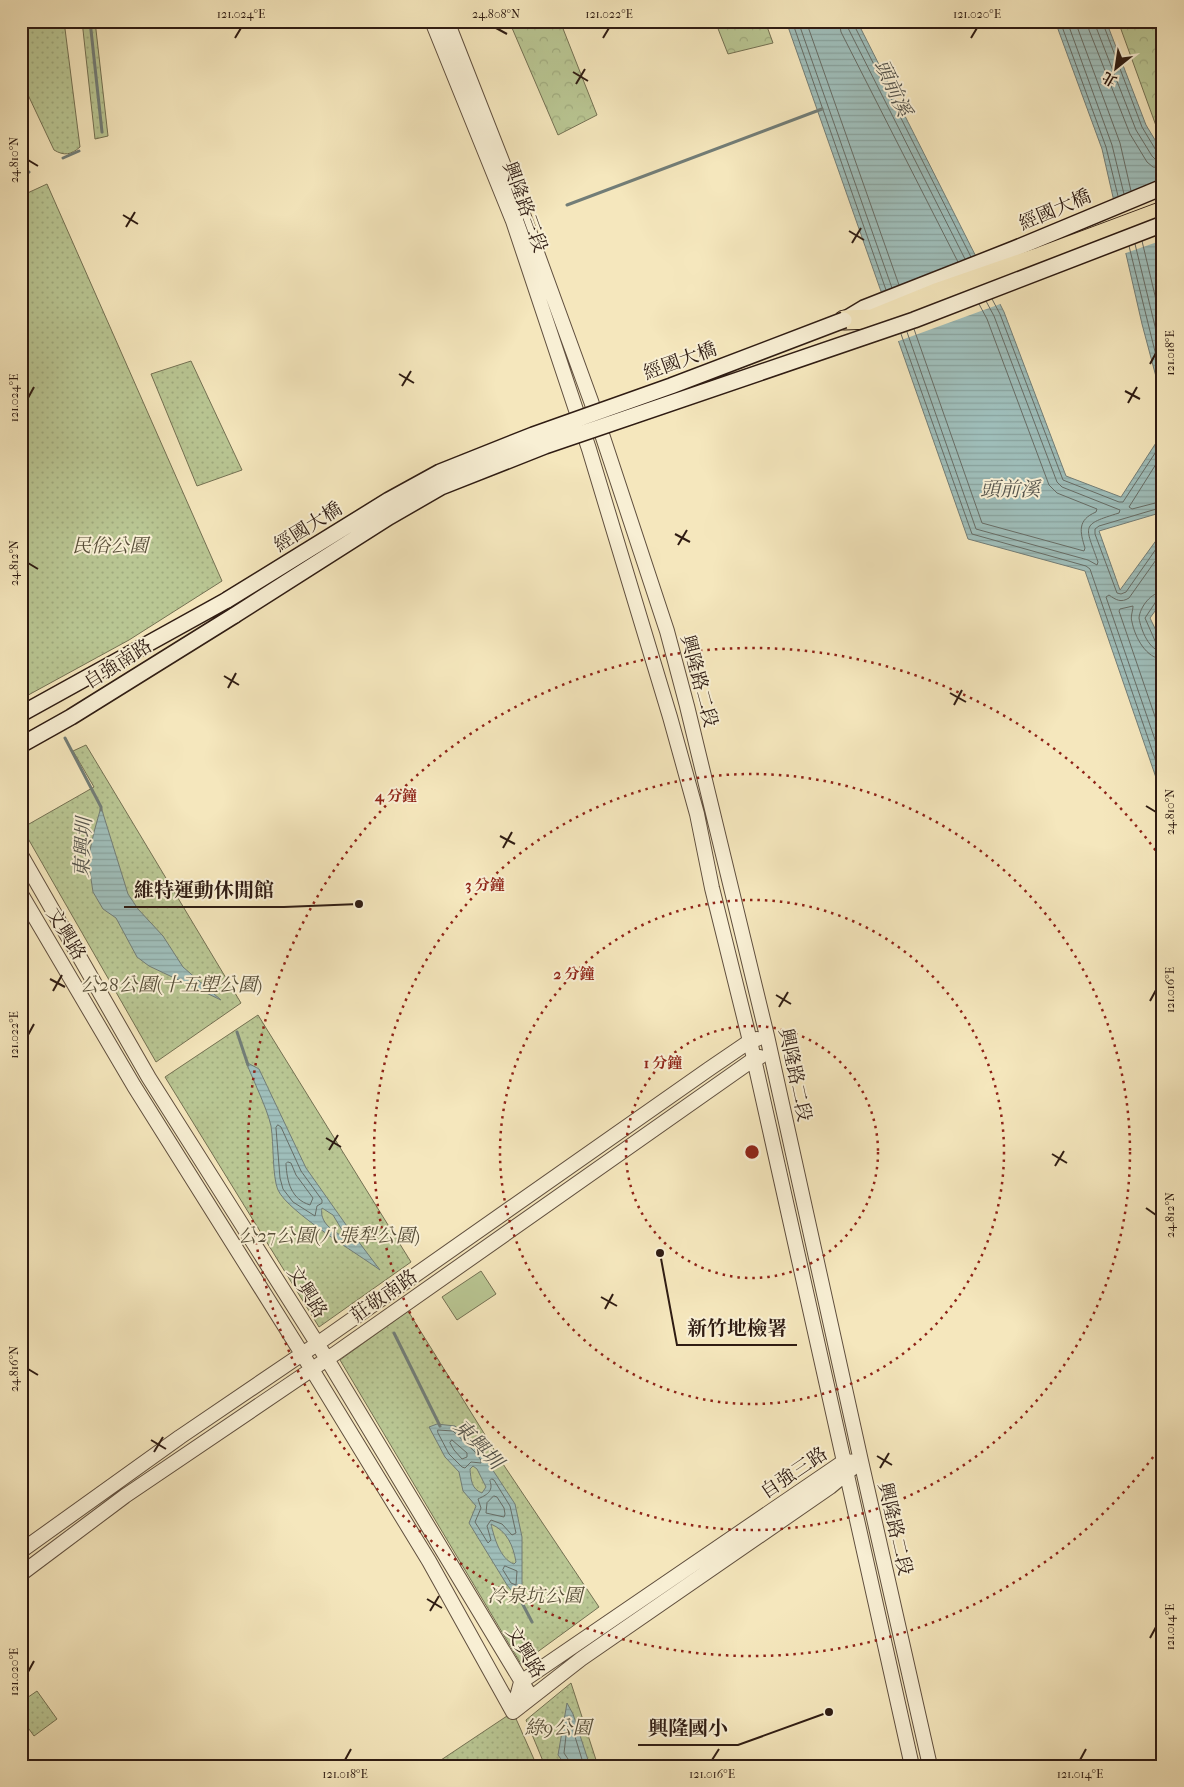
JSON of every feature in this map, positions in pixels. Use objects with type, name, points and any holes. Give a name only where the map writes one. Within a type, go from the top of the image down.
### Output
[{"type":"highway","points":[[844,320],[872,319],[936,293],[1163,211]]},
{"type":"main road","name":"經國大橋","points":[[227,600],[389,500],[440,472],[533,435],[844,320],[864,308],[1014,249],[1163,187]]},
{"type":"main road","name":"經國大橋","points":[[235,615],[388,518],[441,487],[545,446],[914,320],[1163,224]]},
{"type":"main road","name":"自強南路","points":[[21,714],[227,600]]},
{"type":"main road","name":"自強南路","points":[[21,746],[235,615]]},
{"type":"street","name":"興隆路三段","points":[[432,21],[513,221],[575,408]]},
{"type":"street","name":"興隆路三段","points":[[447,21],[524,217],[591,402]]},
{"type":"street","name":"興隆路二段","points":[[591,402],[672,650],[687,706],[767,1036],[930,1766]]},
{"type":"street","name":"興隆路二段","points":[[575,408],[670,717],[697,814],[712,888],[750,1041],[912,1766]]},
{"type":"street","name":"文興路","points":[[21,855],[149,1078],[327,1359],[531,1698]]},
{"type":"street","name":"文興路","points":[[21,894],[134,1086],[311,1368],[429,1562],[513,1712]]},
{"type":"street","name":"莊敬南路","points":[[21,1551],[173,1442],[317,1344],[750,1041],[767,1036]]},
{"type":"street","name":"莊敬南路","points":[[21,1574],[125,1496],[311,1368],[327,1359],[754,1059],[771,1054]]},
{"type":"street","name":"自強三路","points":[[521,1682],[845,1468],[861,1461]]},
{"type":"street","name":"自強三路","points":[[513,1712],[581,1659],[845,1468]]},
{"type":"street","points":[[513,1712],[521,1682]]},
{"type":"green space","points":[[21,21],[64,21],[80,147],[74,152],[64,154],[54,150],[21,80]]},
{"type":"green space","points":[[82,21],[95,21],[108,136],[95,139]]},
{"type":"green space","points":[[509,21],[560,21],[597,115],[558,135]]},
{"type":"green space","points":[[715,21],[765,21],[773,43],[728,54]]},
{"type":"green space","points":[[1118,21],[1163,21],[1163,145]]},
{"type":"green space","name":"民俗公園","points":[[47,184],[222,581],[129,640],[21,699],[21,196]]},
{"type":"green space","points":[[191,361],[242,470],[197,486],[151,374]]},
{"type":"green space","name":"公28公園(十五塱公園)","points":[[86,745],[241,1003],[156,1062],[22,828],[94,787],[73,751]]},
{"type":"green space","name":"公27公園(八張犁公園)","points":[[258,1015],[411,1262],[319,1327],[165,1077]]},
{"type":"green space","points":[[481,1271],[496,1294],[457,1320],[442,1297]]},
{"type":"green space","name":"冷泉坑公園","points":[[408,1311],[505,1467],[599,1607],[521,1664],[340,1360]]},
{"type":"green space","name":"綠9公園","points":[[571,1683],[598,1766],[545,1766],[526,1720]]},
{"type":"green space","points":[[37,1691],[57,1719],[34,1736],[21,1718],[21,1702]]},
{"type":"green space","points":[[513,1712],[537,1766],[432,1766]]},
{"type":"water","name":"頭前溪","points":[[786,21],[857,21],[1004,312],[1066,476],[1121,497],[1163,432],[1163,512],[1099,531],[1120,590],[1163,531],[1163,600],[1150,618],[1163,645],[1163,798],[1085,571],[968,539]]},
{"type":"water","points":[[1055,21],[1106,21],[1146,125],[1163,153],[1163,403],[1142,324],[1102,149]]},
{"type":"water","points":[[101,807],[128,894],[138,909],[163,936],[183,967],[221,1000],[149,966],[137,957],[116,918],[103,909],[93,892],[88,859]]},
{"type":"water","points":[[246,1062],[259,1069],[306,1168],[380,1270],[309,1221],[284,1199],[278,1190],[275,1177],[271,1126]],"holes":[[[322,1208],[333,1215],[345,1235],[345,1237],[328,1226],[323,1218]]]},
{"type":"water","points":[[437,1424],[455,1426],[479,1449],[515,1504],[522,1537],[520,1601],[507,1585],[469,1523],[476,1506],[463,1491],[459,1472],[445,1457],[429,1427]],"holes":[[[473,1466],[477,1469],[486,1487],[482,1493],[472,1483],[470,1469]],[[491,1524],[501,1530],[511,1544],[516,1562],[514,1564],[501,1553]]]},
{"type":"water","points":[[567,1703],[573,1714],[590,1766],[566,1766],[558,1755]]},
{"type":"pier","points":[[1163,182],[1163,240],[1123,254],[1111,202]]},
{"type":"pier","points":[[979,256],[1003,303],[896,342],[880,297]]},
{"type":"waterway","points":[[90,21],[102,132]]},
{"type":"waterway","points":[[567,205],[822,109]]},
{"type":"waterway","points":[[63,158],[79,151]]},
{"type":"waterway","points":[[21,175],[29,172]]},
{"type":"waterway","name":"東興圳","points":[[65,738],[101,810]]},
{"type":"waterway","name":"東興圳","points":[[237,1032],[248,1065]]},
{"type":"waterway","name":"東興圳","points":[[394,1333],[440,1426]]},
{"type":"waterway","name":"東興圳","points":[[520,1599],[532,1622]]},
{"type":"place","name":"維特運動休閒館","points":[[359,904]]},
{"type":"place","name":"新竹地檢署","points":[[660,1253]]},
{"type":"place","name":"興隆國小","points":[[829,1712]]}]
